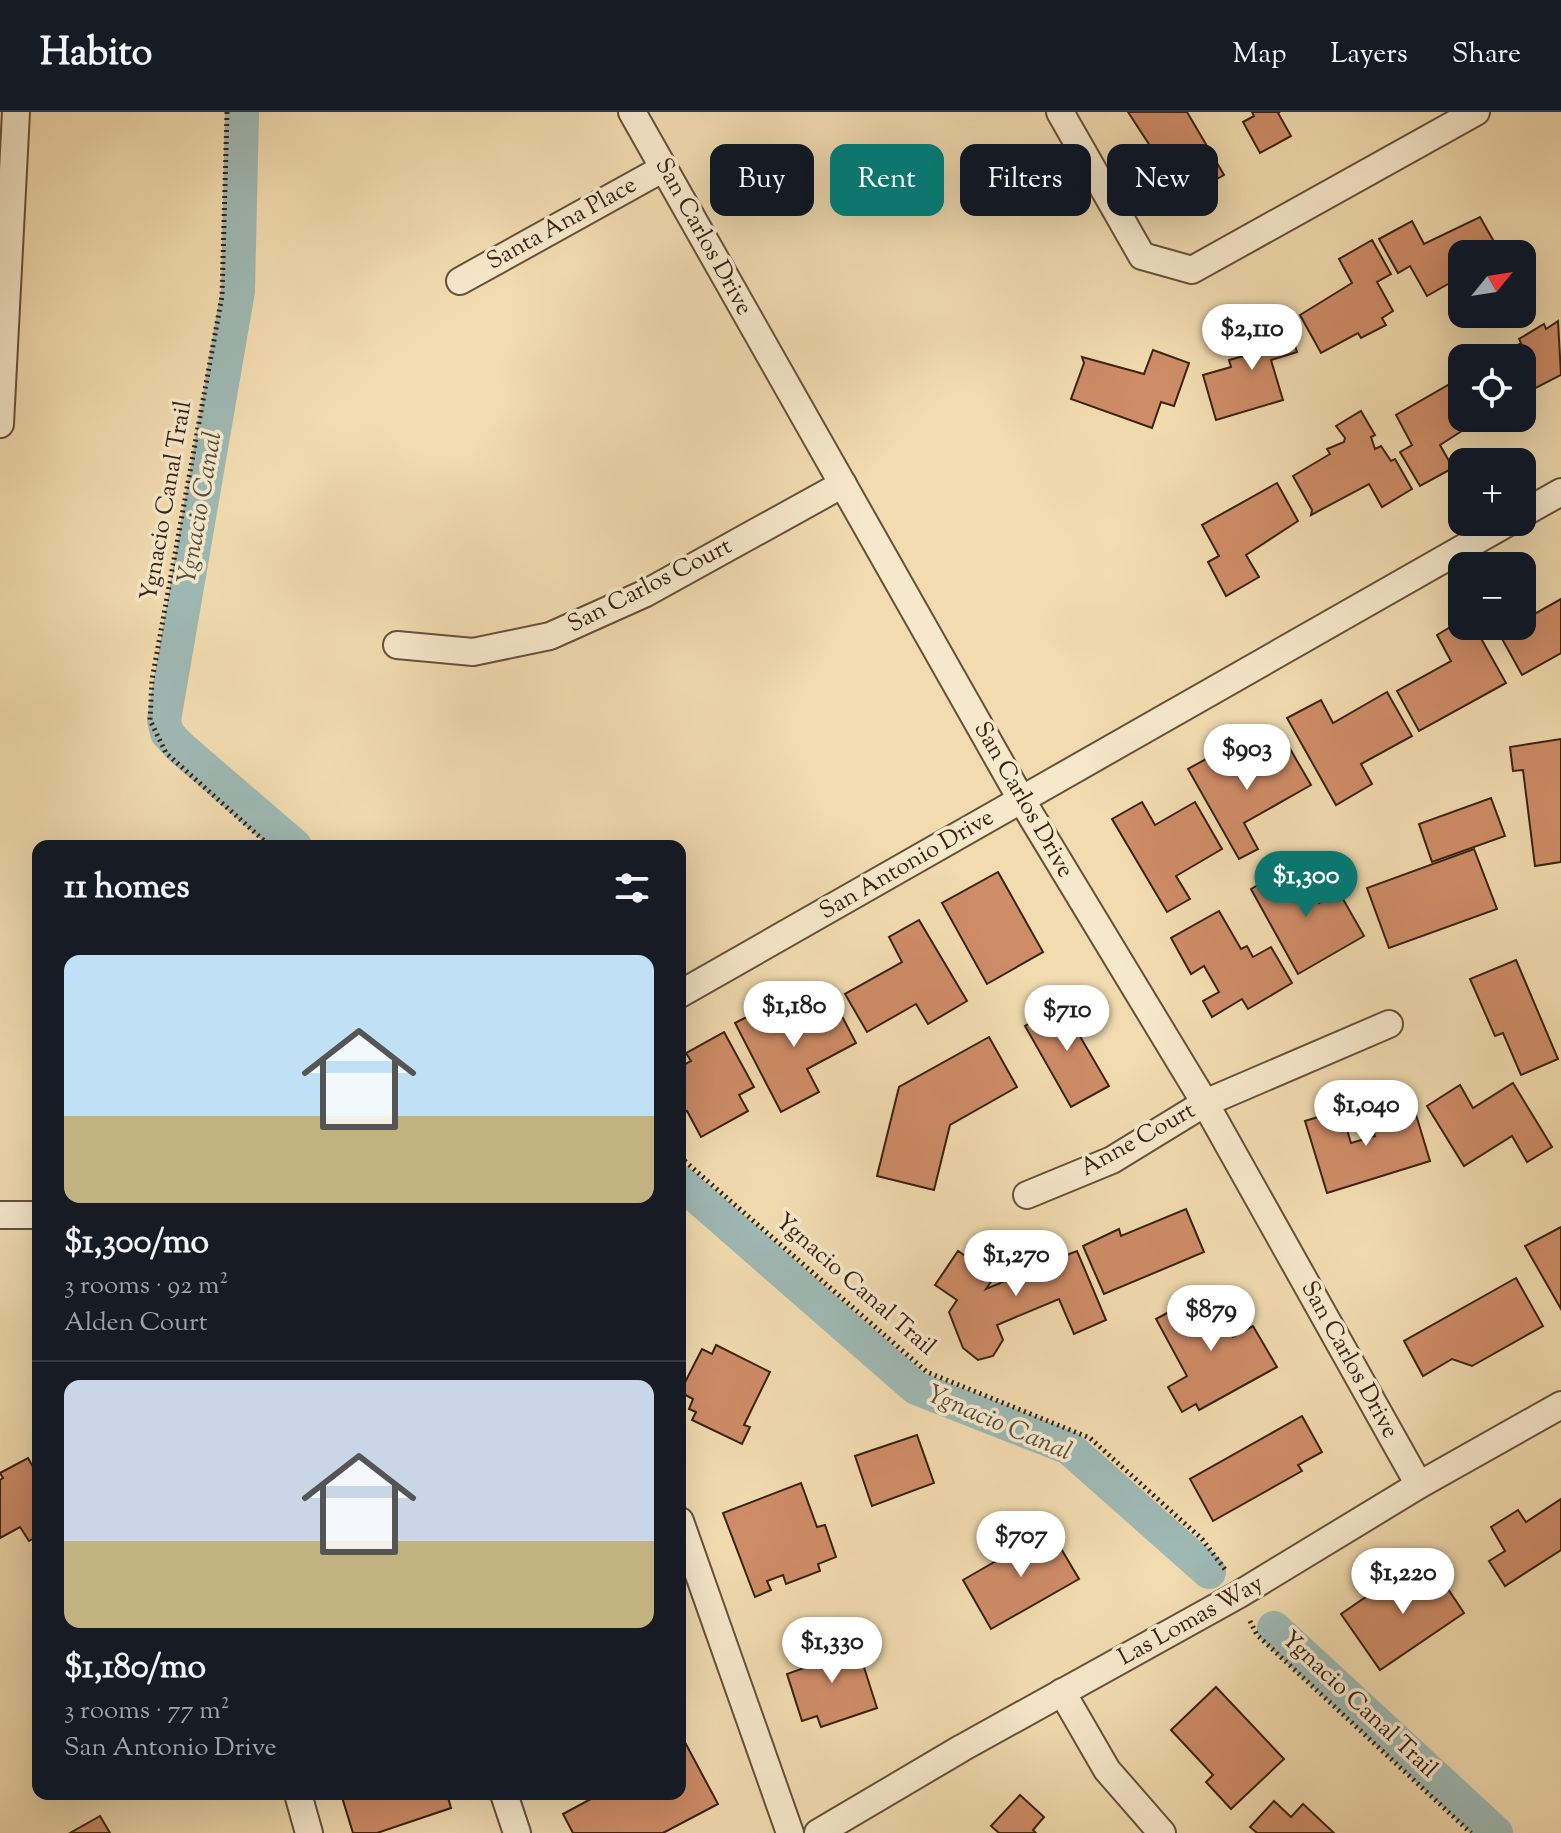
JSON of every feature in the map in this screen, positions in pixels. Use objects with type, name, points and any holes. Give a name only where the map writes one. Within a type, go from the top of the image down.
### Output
[{"type":"street","points":[[0,424],[16,112]]},
{"type":"street","name":"San Carlos Drive","points":[[632,112],[1021,799],[1205,1103],[1419,1485]]},
{"type":"street","points":[[1060,112],[1142,256],[1192,270],[1476,112]]},
{"type":"street","name":"Santa Ana Place","points":[[460,281],[664,168]]},
{"type":"street","name":"San Carlos Court","points":[[397,645],[473,652],[550,636],[646,593],[843,484]]},
{"type":"street","points":[[1536,506],[1561,492]]},
{"type":"street","name":"San Antonio Drive","points":[[686,991],[1484,536]]},
{"type":"street","name":"Anne Court","points":[[1027,1195],[1112,1160],[1205,1103],[1389,1024]]},
{"type":"street","points":[[0,1215],[32,1215]]},
{"type":"street","name":"Las Lomas Way","points":[[818,1833],[1238,1595],[1419,1485],[1561,1405]]},
{"type":"street","points":[[686,1538],[790,1833]]},
{"type":"street","points":[[1062,1692],[1107,1770],[1162,1833]]},
{"type":"street","points":[[300,1800],[309,1833]]},
{"type":"street","points":[[506,1800],[517,1833]]},
{"type":"path","name":"Ygnacio Canal Trail","points":[[227,112],[222,296],[152,680],[150,720],[166,753],[263,840]]},
{"type":"path","name":"Ygnacio Canal Trail","points":[[686,1162],[927,1372],[1090,1438],[1202,1539],[1224,1565],[1257,1635],[1471,1833]]},
{"type":"building","points":[[1128,112],[1187,112],[1206,144],[1149,144]]},
{"type":"building","points":[[1252,112],[1280,112],[1291,136],[1260,153],[1243,122],[1254,116]]},
{"type":"building","points":[[1218,165],[1224,175],[1218,178]]},
{"type":"building","points":[[1480,217],[1493,240],[1448,240],[1448,284],[1427,296],[1410,266],[1398,273],[1379,239],[1412,221],[1424,244]]},
{"type":"building","points":[[1372,240],[1391,274],[1377,282],[1393,311],[1382,318],[1386,325],[1361,338],[1358,333],[1321,353],[1300,315],[1352,283],[1339,259]]},
{"type":"building","points":[[1286,317],[1297,352],[1271,360],[1283,400],[1216,420],[1203,375],[1231,367],[1229,360],[1251,354],[1244,330]]},
{"type":"building","points":[[1558,321],[1561,375],[1536,388],[1536,344],[1519,344],[1519,339],[1544,324],[1546,329]]},
{"type":"building","points":[[1153,350],[1189,363],[1174,406],[1161,402],[1152,428],[1071,399],[1084,363],[1082,357],[1144,374]]},
{"type":"building","points":[[1448,385],[1448,432],[1460,432],[1440,445],[1448,459],[1448,471],[1420,486],[1400,452],[1412,445],[1396,415]]},
{"type":"building","points":[[1361,411],[1375,435],[1371,437],[1375,449],[1381,446],[1391,461],[1395,459],[1412,489],[1382,507],[1369,484],[1311,515],[1312,510],[1293,476],[1330,454],[1327,449],[1344,442],[1345,438],[1336,426]]},
{"type":"building","points":[[1277,483],[1298,521],[1246,555],[1259,577],[1226,596],[1208,562],[1219,556],[1202,525]]},
{"type":"building","points":[[1561,599],[1561,653],[1522,675],[1503,640],[1536,640],[1536,613]]},
{"type":"building","points":[[1448,628],[1448,640],[1482,640],[1506,683],[1419,731],[1397,691],[1451,661],[1437,635]]},
{"type":"building","points":[[1387,692],[1412,736],[1361,764],[1372,784],[1336,805],[1287,718],[1321,700],[1333,723]]},
{"type":"building","points":[[1561,739],[1561,862],[1535,866],[1523,770],[1513,771],[1510,747]]},
{"type":"building","points":[[1289,747],[1311,785],[1244,823],[1258,849],[1239,859],[1188,769],[1224,749],[1239,776]]},
{"type":"building","points":[[1491,798],[1505,836],[1432,862],[1419,824]]},
{"type":"building","points":[[1142,802],[1155,825],[1195,802],[1222,849],[1176,876],[1190,899],[1167,912],[1112,819]]},
{"type":"building","points":[[1474,849],[1497,909],[1389,948],[1367,888]]},
{"type":"building","points":[[1296,863],[1319,903],[1339,892],[1364,936],[1298,974],[1251,889]]},
{"type":"building","points":[[998,872],[1043,952],[987,984],[942,903]]},
{"type":"building","points":[[1219,911],[1241,949],[1247,946],[1253,957],[1271,947],[1292,983],[1248,1009],[1242,999],[1212,1017],[1203,1001],[1219,992],[1204,966],[1191,974],[1171,938]]},
{"type":"building","points":[[919,920],[967,1001],[928,1024],[916,1004],[867,1032],[845,994],[902,962],[889,937]]},
{"type":"building","points":[[1516,960],[1558,1059],[1521,1075],[1503,1033],[1495,1036],[1470,979]]},
{"type":"building","points":[[1071,1000],[1087,1028],[1078,1033],[1109,1086],[1071,1107],[1025,1026]]},
{"type":"building","points":[[834,1001],[856,1043],[807,1069],[819,1092],[781,1112],[735,1023],[770,1005],[782,1027]]},
{"type":"building","points":[[724,1032],[754,1087],[739,1095],[748,1111],[701,1137],[686,1112],[686,1064],[691,1061],[686,1053]]},
{"type":"building","points":[[989,1037],[1017,1087],[950,1125],[934,1190],[877,1176],[899,1087]]},
{"type":"building","points":[[1513,1083],[1552,1147],[1527,1162],[1512,1136],[1464,1166],[1427,1106],[1460,1085],[1473,1108]]},
{"type":"building","points":[[1414,1108],[1430,1161],[1327,1193],[1305,1121],[1341,1110],[1351,1143],[1375,1136],[1370,1121]]},
{"type":"building","points":[[1186,1209],[1204,1252],[1104,1294],[1083,1246],[1119,1229],[1121,1236]]},
{"type":"building","points":[[1561,1227],[1561,1309],[1525,1246]]},
{"type":"building","points":[[1055,1250],[1059,1258],[1077,1251],[1106,1320],[1074,1334],[1059,1299],[997,1325],[1003,1340],[993,1356],[978,1360],[963,1348],[949,1312],[957,1300],[935,1285],[958,1251],[995,1276],[986,1289],[1031,1270],[1027,1261]]},
{"type":"building","points":[[1516,1278],[1543,1326],[1472,1366],[1452,1359],[1423,1376],[1404,1341]]},
{"type":"building","points":[[1208,1291],[1233,1337],[1253,1326],[1277,1367],[1199,1410],[1196,1404],[1182,1412],[1168,1387],[1187,1376],[1156,1319]]},
{"type":"building","points":[[716,1345],[770,1372],[744,1425],[750,1427],[742,1444],[692,1420],[696,1412],[689,1409],[693,1399],[686,1395],[686,1380],[702,1349],[712,1354]]},
{"type":"building","points":[[1302,1416],[1322,1452],[1298,1465],[1302,1471],[1213,1521],[1190,1479]]},
{"type":"building","points":[[917,1435],[934,1483],[872,1506],[855,1456]]},
{"type":"building","points":[[28,1458],[32,1465],[32,1539],[29,1541],[20,1527],[0,1538],[0,1480],[3,1478],[0,1473]]},
{"type":"building","points":[[801,1483],[817,1527],[825,1525],[836,1557],[818,1564],[820,1571],[786,1584],[783,1575],[767,1581],[771,1590],[755,1597],[723,1513]]},
{"type":"building","points":[[1561,1499],[1561,1550],[1505,1586],[1489,1561],[1505,1551],[1491,1527],[1518,1510],[1526,1522]]},
{"type":"building","points":[[1050,1530],[1079,1579],[991,1629],[963,1580]]},
{"type":"building","points":[[1430,1562],[1464,1613],[1380,1670],[1341,1614],[1379,1588],[1383,1594]]},
{"type":"building","points":[[855,1639],[877,1708],[821,1727],[817,1716],[802,1721],[787,1674],[804,1668],[800,1657]]},
{"type":"building","points":[[1216,1687],[1284,1759],[1231,1809],[1206,1782],[1213,1775],[1171,1730]]},
{"type":"building","points":[[686,1744],[718,1804],[663,1833],[573,1833],[563,1814],[589,1800],[686,1800]]},
{"type":"building","points":[[1020,1795],[1044,1817],[1033,1830],[1036,1833],[999,1833],[991,1826]]},
{"type":"building","points":[[343,1800],[449,1800],[451,1808],[377,1833],[353,1833]]},
{"type":"building","points":[[1274,1801],[1291,1817],[1303,1804],[1334,1833],[1257,1833],[1250,1827]]},
{"type":"building","points":[[100,1816],[110,1833],[70,1833]]},
{"type":"waterway","name":"Ygnacio Canal","points":[[242,112],[238,291],[164,720],[167,733],[181,748],[288,840]]},
{"type":"waterway","name":"Ygnacio Canal","points":[[686,1187],[916,1388],[1069,1448],[1209,1572]]},
{"type":"waterway","name":"Ygnacio Canal","points":[[1274,1628],[1496,1833]]}]
